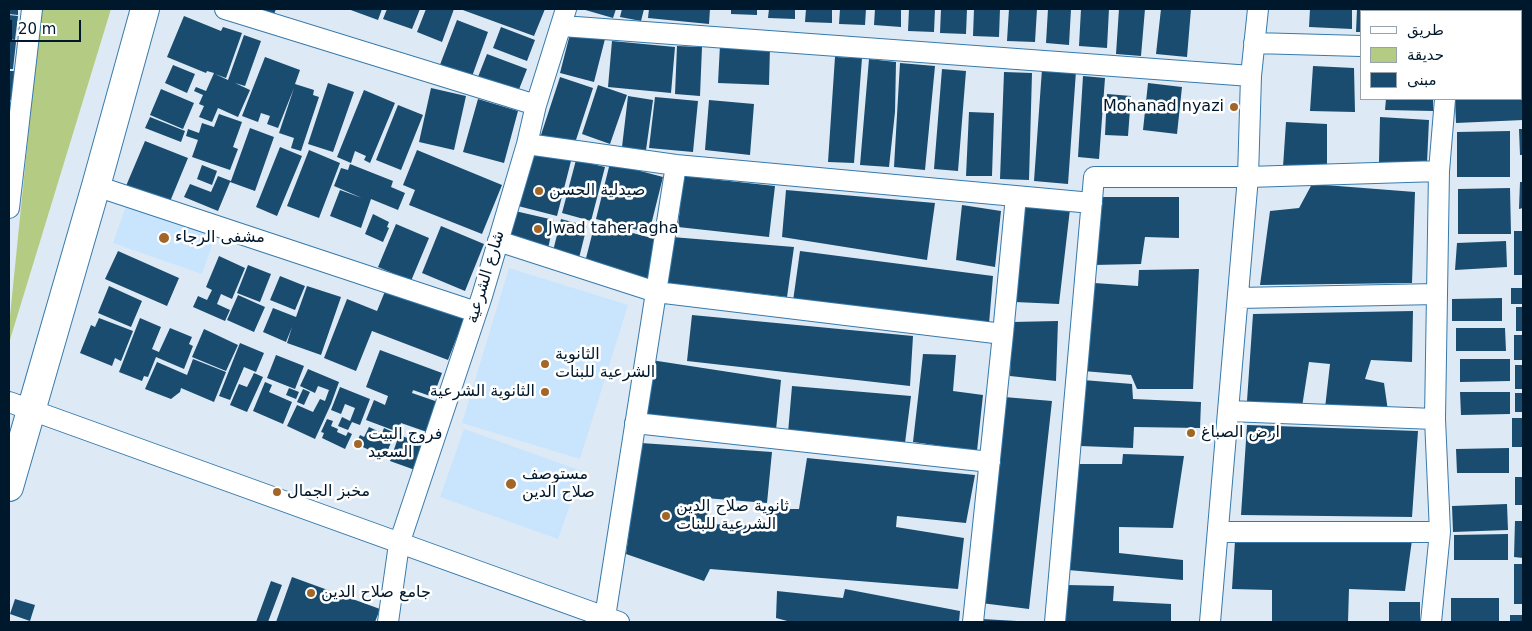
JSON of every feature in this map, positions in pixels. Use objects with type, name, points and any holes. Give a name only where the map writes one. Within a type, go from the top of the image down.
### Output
[{"type":"street","points":[[9,208],[15,103],[32,9]]},
{"type":"street","points":[[9,487],[20,406],[96,186],[145,9]]},
{"type":"street","points":[[225,9],[536,106]]},
{"type":"street","points":[[1210,622],[1248,177],[1251,76],[1258,9]]},
{"type":"street","points":[[564,17],[1251,76]]},
{"type":"street","name":"شارع الشرعية","points":[[388,622],[399,544],[476,312],[564,17]]},
{"type":"street","points":[[1254,43],[1360,46]]},
{"type":"street","points":[[1432,622],[1440,532],[1436,419],[1438,171],[1445,100]]},
{"type":"street","points":[[527,144],[676,165],[1092,202]]},
{"type":"street","points":[[20,406],[612,620],[636,422],[676,165]]},
{"type":"street","points":[[1056,622],[1094,178],[1248,177],[1438,171]]},
{"type":"street","points":[[96,186],[476,312]]},
{"type":"street","points":[[973,622],[1016,196]]},
{"type":"street","points":[[498,241],[656,292],[1003,334]]},
{"type":"street","points":[[1238,298],[1437,294]]},
{"type":"street","points":[[1228,410],[1436,419]]},
{"type":"street","points":[[636,422],[990,462]]},
{"type":"street","points":[[1218,532],[1440,532]]},
{"type":"shaded area","name":"مشفى الرجاء","points":[[127,203],[216,234],[202,274],[113,243]]},
{"type":"shaded area","name":"الثانوية الشرعية للبنات","points":[[509,268],[628,305],[580,459],[462,423]]},
{"type":"shaded area","name":"مستوصف صلاح الدين","points":[[464,429],[582,471],[558,539],[440,497]]},
{"type":"green space","points":[[41,9],[111,9],[9,343],[9,326]]},
{"type":"building","points":[[9,9],[18,9],[18,15],[9,14]]},
{"type":"building","points":[[248,9],[276,9],[273,17]]},
{"type":"building","points":[[348,9],[382,9],[378,20]]},
{"type":"building","points":[[387,9],[420,9],[412,29],[383,19]]},
{"type":"building","points":[[426,9],[454,9],[442,42],[417,32]]},
{"type":"building","points":[[460,9],[545,9],[534,36]]},
{"type":"building","points":[[582,9],[616,9],[613,18]]},
{"type":"building","points":[[622,9],[644,9],[641,21],[620,17]]},
{"type":"building","points":[[649,9],[710,9],[709,24],[648,18]]},
{"type":"building","points":[[731,9],[757,9],[757,15],[731,14]]},
{"type":"building","points":[[769,9],[795,9],[795,19],[768,18]]},
{"type":"building","points":[[806,9],[832,9],[832,23],[805,22]]},
{"type":"building","points":[[840,9],[866,9],[865,25],[839,24]]},
{"type":"building","points":[[875,9],[901,9],[901,27],[874,25]]},
{"type":"building","points":[[909,9],[935,9],[934,32],[908,31]]},
{"type":"building","points":[[941,9],[967,9],[966,34],[940,33]]},
{"type":"building","points":[[974,9],[1000,9],[999,37],[973,36]]},
{"type":"building","points":[[1009,9],[1037,9],[1035,42],[1007,41]]},
{"type":"building","points":[[1048,9],[1071,9],[1069,45],[1046,43]]},
{"type":"building","points":[[1081,9],[1109,9],[1107,48],[1079,46]]},
{"type":"building","points":[[1119,9],[1145,9],[1141,56],[1116,54]]},
{"type":"building","points":[[1161,9],[1191,9],[1187,57],[1156,54]]},
{"type":"building","points":[[1310,9],[1352,9],[1352,29],[1309,27]]},
{"type":"building","points":[[1357,9],[1383,9],[1360,10],[1360,32],[1356,32]]},
{"type":"building","points":[[1394,9],[1420,9],[1420,10]]},
{"type":"building","points":[[1430,9],[1456,9],[1456,10]]},
{"type":"building","points":[[1458,9],[1485,9],[1485,10]]},
{"type":"building","points":[[1488,9],[1515,9],[1515,10]]},
{"type":"building","points":[[1523,9],[1523,31],[1522,10],[1518,10]]},
{"type":"building","points":[[9,15],[18,16],[15,40],[9,39]]},
{"type":"building","points":[[184,16],[221,31],[223,27],[242,33],[226,78],[215,74],[228,80],[244,35],[261,41],[245,86],[235,83],[250,90],[238,117],[218,108],[212,122],[199,117],[204,106],[199,104],[203,95],[194,91],[196,87],[206,91],[214,73],[207,71],[206,73],[167,57]]},
{"type":"building","points":[[457,20],[488,32],[470,82],[438,70]]},
{"type":"building","points":[[501,27],[535,40],[527,61],[493,48]]},
{"type":"building","points":[[571,30],[605,39],[594,82],[560,73]]},
{"type":"building","points":[[9,41],[16,42],[13,69],[9,69]]},
{"type":"building","points":[[612,41],[675,47],[671,93],[608,87]]},
{"type":"building","points":[[720,45],[770,47],[769,85],[718,83]]},
{"type":"building","points":[[677,46],[702,47],[700,96],[675,94]]},
{"type":"building","points":[[487,54],[527,69],[516,97],[476,82]]},
{"type":"building","points":[[265,57],[300,70],[295,84],[314,90],[313,95],[319,97],[301,151],[291,148],[294,138],[279,133],[294,88],[278,128],[267,124],[270,116],[261,113],[258,122],[242,116]]},
{"type":"building","points":[[835,57],[862,58],[854,163],[828,162]]},
{"type":"building","points":[[869,59],[896,62],[895,112],[889,167],[860,165]]},
{"type":"building","points":[[900,63],[935,66],[925,170],[894,167]]},
{"type":"building","points":[[173,65],[195,74],[187,93],[165,83]]},
{"type":"building","points":[[1313,66],[1354,68],[1355,112],[1310,111]]},
{"type":"building","points":[[942,69],[966,71],[958,171],[934,169]]},
{"type":"building","points":[[1042,69],[1076,71],[1068,184],[1034,181]]},
{"type":"building","points":[[9,71],[15,71],[12,100],[9,100]]},
{"type":"building","points":[[1004,72],[1032,73],[1029,180],[1000,179]]},
{"type":"building","points":[[1083,76],[1105,78],[1099,159],[1078,157]]},
{"type":"building","points":[[560,77],[593,88],[573,149],[540,138]]},
{"type":"building","points":[[1523,77],[1523,120],[1456,123],[1455,100],[1522,100]]},
{"type":"building","points":[[328,83],[354,92],[333,152],[308,144]]},
{"type":"building","points":[[1148,83],[1182,87],[1177,134],[1143,130]]},
{"type":"building","points":[[598,85],[627,95],[610,144],[582,134]]},
{"type":"building","points":[[431,88],[466,96],[454,150],[419,142]]},
{"type":"building","points":[[161,89],[194,103],[183,129],[150,115]]},
{"type":"building","points":[[364,90],[395,103],[370,163],[364,160],[366,156],[355,151],[351,163],[337,157]]},
{"type":"building","points":[[1107,94],[1131,96],[1128,136],[1105,135]]},
{"type":"building","points":[[628,96],[653,100],[646,150],[622,147]]},
{"type":"building","points":[[655,97],[698,101],[693,152],[649,148]]},
{"type":"building","points":[[478,99],[518,111],[504,163],[463,152]]},
{"type":"building","points":[[709,100],[754,104],[750,155],[705,150]]},
{"type":"building","points":[[1386,100],[1433,100],[1433,111],[1385,110]]},
{"type":"building","points":[[398,105],[423,115],[401,170],[376,160]]},
{"type":"building","points":[[969,112],[994,113],[992,176],[966,176]]},
{"type":"building","points":[[219,114],[242,122],[233,147],[238,149],[230,170],[192,157],[198,140],[186,136],[188,129],[199,133],[202,123],[214,127]]},
{"type":"building","points":[[150,117],[185,131],[181,142],[145,128]]},
{"type":"building","points":[[1380,117],[1429,120],[1427,163],[1379,162]]},
{"type":"building","points":[[1286,122],[1327,124],[1327,168],[1283,167]]},
{"type":"building","points":[[250,128],[274,137],[255,191],[230,182],[218,211],[184,197],[190,184],[211,192],[218,176],[231,181]]},
{"type":"building","points":[[1519,129],[1523,129],[1523,155],[1520,155]]},
{"type":"building","points":[[1510,131],[1510,177],[1457,177],[1457,132]]},
{"type":"building","points":[[145,141],[188,158],[169,204],[126,186]]},
{"type":"building","points":[[280,147],[302,156],[277,216],[256,207]]},
{"type":"building","points":[[309,150],[340,163],[319,218],[287,206]]},
{"type":"building","points":[[417,150],[502,185],[482,234],[409,205],[415,190],[403,185]]},
{"type":"building","points":[[533,150],[571,161],[557,216],[518,206]]},
{"type":"building","points":[[576,160],[605,167],[591,221],[562,213]]},
{"type":"building","points":[[610,163],[663,177],[649,233],[596,219]]},
{"type":"building","points":[[350,164],[393,181],[391,187],[405,193],[398,210],[371,199],[361,228],[330,216],[340,190],[362,198],[334,186],[341,168],[348,170]]},
{"type":"building","points":[[202,165],[217,171],[212,185],[197,179]]},
{"type":"building","points":[[683,176],[775,186],[769,237],[678,227]]},
{"type":"building","points":[[1520,182],[1523,182],[1523,208],[1519,209]]},
{"type":"building","points":[[1312,184],[1415,192],[1412,283],[1260,285],[1270,211],[1299,208]]},
{"type":"building","points":[[1510,188],[1511,234],[1458,234],[1458,189]]},
{"type":"building","points":[[786,190],[935,203],[927,260],[782,237]]},
{"type":"building","points":[[1100,197],[1179,197],[1179,238],[1145,237],[1141,264],[1093,265]]},
{"type":"building","points":[[962,205],[1001,211],[995,267],[956,260]]},
{"type":"building","points":[[1022,206],[1070,209],[1059,304],[1015,302]]},
{"type":"building","points":[[515,211],[554,220],[548,249],[508,240]]},
{"type":"building","points":[[373,214],[389,222],[387,227],[389,228],[383,242],[365,234]]},
{"type":"building","points":[[561,219],[587,226],[579,258],[553,251]]},
{"type":"building","points":[[595,223],[659,240],[648,282],[584,266]]},
{"type":"building","points":[[396,224],[429,238],[411,281],[378,267]]},
{"type":"building","points":[[441,226],[484,244],[465,291],[422,273]]},
{"type":"building","points":[[1514,231],[1523,231],[1523,275],[1514,275]]},
{"type":"building","points":[[672,237],[794,247],[787,297],[668,283]]},
{"type":"building","points":[[1506,241],[1507,267],[1455,270],[1457,243]]},
{"type":"building","points":[[118,251],[179,278],[167,306],[105,279]]},
{"type":"building","points":[[800,251],[993,276],[989,324],[793,301]]},
{"type":"building","points":[[219,256],[245,268],[232,299],[221,294],[217,304],[230,310],[225,321],[193,307],[198,296],[207,300],[212,290],[206,287]]},
{"type":"building","points":[[248,265],[271,274],[260,302],[237,293]]},
{"type":"building","points":[[1199,269],[1193,389],[1137,389],[1131,375],[1083,371],[1094,283],[1138,286],[1139,270]]},
{"type":"building","points":[[280,276],[305,286],[295,310],[270,300]]},
{"type":"building","points":[[390,279],[468,309],[448,360],[372,331],[356,371],[324,358],[347,299],[377,311]]},
{"type":"building","points":[[109,286],[142,301],[131,327],[98,313]]},
{"type":"building","points":[[307,286],[341,297],[321,355],[287,343],[292,327],[286,342],[263,332],[273,308],[296,317]]},
{"type":"building","points":[[1511,288],[1523,288],[1523,304],[1511,304]]},
{"type":"building","points":[[238,295],[265,307],[254,332],[227,320]]},
{"type":"building","points":[[1502,298],[1502,321],[1452,321],[1452,299]]},
{"type":"building","points":[[1516,307],[1523,307],[1523,331],[1516,331]]},
{"type":"building","points":[[1413,311],[1412,362],[1371,360],[1365,379],[1384,383],[1388,411],[1325,408],[1330,364],[1309,362],[1302,407],[1247,401],[1253,314]]},
{"type":"building","points":[[692,315],[913,336],[910,386],[687,361]]},
{"type":"building","points":[[99,318],[133,331],[121,361],[115,358],[112,366],[80,353],[91,325],[95,327]]},
{"type":"building","points":[[140,318],[161,327],[152,349],[159,352],[170,328],[192,337],[189,344],[193,346],[184,369],[156,357],[148,377],[144,376],[142,381],[119,372]]},
{"type":"building","points":[[1058,321],[1056,381],[1010,376],[1012,322]]},
{"type":"building","points":[[1456,328],[1505,328],[1506,351],[1456,351]]},
{"type":"building","points":[[204,329],[238,345],[226,371],[192,357]]},
{"type":"building","points":[[1514,335],[1523,335],[1523,360],[1514,360]]},
{"type":"building","points":[[240,343],[264,353],[256,372],[244,367],[230,400],[219,396]]},
{"type":"building","points":[[380,350],[442,373],[433,397],[413,390],[412,393],[438,402],[427,432],[401,423],[398,432],[366,420],[374,400],[385,405],[388,396],[366,387]]},
{"type":"building","points":[[923,354],[956,355],[953,391],[983,395],[977,451],[913,442]]},
{"type":"building","points":[[276,355],[304,366],[295,389],[267,378]]},
{"type":"building","points":[[193,359],[226,372],[214,402],[181,388],[180,392],[171,399],[145,389],[157,362],[187,375]]},
{"type":"building","points":[[1460,359],[1510,359],[1510,381],[1460,382]]},
{"type":"building","points":[[651,360],[781,380],[776,430],[646,416]]},
{"type":"building","points":[[1515,365],[1523,365],[1523,389],[1515,389]]},
{"type":"building","points":[[308,369],[339,382],[315,439],[287,426],[297,405],[313,412],[320,399],[325,401],[329,390],[318,386],[315,393],[300,386]]},
{"type":"building","points":[[254,373],[263,377],[247,412],[230,405],[239,384],[247,387]]},
{"type":"building","points":[[1083,380],[1132,384],[1133,399],[1201,402],[1200,428],[1134,427],[1133,448],[1080,446]]},
{"type":"building","points":[[265,382],[272,385],[269,392],[292,402],[283,424],[253,411]]},
{"type":"building","points":[[792,386],[911,396],[905,443],[788,433]]},
{"type":"building","points":[[340,387],[370,399],[360,425],[352,422],[348,430],[338,426],[342,417],[350,421],[355,408],[345,404],[341,414],[331,410]]},
{"type":"building","points":[[289,388],[299,392],[296,399],[286,395]]},
{"type":"building","points":[[303,389],[310,392],[304,405],[297,402]]},
{"type":"building","points":[[1460,392],[1510,392],[1510,414],[1461,415]]},
{"type":"building","points":[[1515,393],[1523,393],[1523,412],[1515,412]]},
{"type":"building","points":[[1004,397],[1052,401],[1029,609],[981,603]]},
{"type":"building","points":[[1512,418],[1523,418],[1523,447],[1512,447]]},
{"type":"building","points":[[327,419],[333,421],[331,426],[338,429],[337,432],[346,436],[348,432],[352,434],[345,449],[322,438],[324,433],[321,432]]},
{"type":"building","points":[[1247,425],[1418,431],[1412,517],[1241,515]]},
{"type":"building","points":[[369,427],[382,433],[384,428],[395,433],[385,457],[356,444],[360,435],[364,437]]},
{"type":"building","points":[[399,435],[424,444],[415,470],[390,461]]},
{"type":"building","points":[[641,443],[772,452],[767,503],[705,498],[709,524],[764,526],[774,509],[799,509],[807,458],[975,475],[966,523],[897,516],[896,527],[964,538],[958,589],[710,569],[704,581],[626,554]]},
{"type":"building","points":[[1509,448],[1509,473],[1457,473],[1456,449]]},
{"type":"building","points":[[1123,454],[1184,456],[1173,528],[1119,527],[1119,553],[1183,560],[1183,580],[1068,570],[1075,464],[1122,464]]},
{"type":"building","points":[[1515,477],[1523,477],[1523,505],[1515,505]]},
{"type":"building","points":[[1507,504],[1508,530],[1453,532],[1452,506]]},
{"type":"building","points":[[1515,521],[1523,521],[1523,558],[1514,557]]},
{"type":"building","points":[[1508,534],[1508,560],[1454,560],[1454,535]]},
{"type":"building","points":[[1412,540],[1405,591],[1349,589],[1348,622],[1272,622],[1272,590],[1232,589],[1235,541]]},
{"type":"building","points":[[1514,564],[1523,564],[1523,604],[1514,604]]},
{"type":"building","name":"جامع صلاح الدين","points":[[292,577],[380,609],[375,622],[276,622]]},
{"type":"building","points":[[271,581],[282,585],[268,622],[256,622]]},
{"type":"building","points":[[1067,585],[1114,586],[1113,601],[1171,604],[1171,622],[1063,622]]},
{"type":"building","points":[[845,589],[960,611],[959,622],[791,622],[776,618],[777,591],[843,598]]},
{"type":"building","points":[[1451,598],[1499,598],[1499,622],[1451,622]]},
{"type":"building","points":[[15,599],[35,605],[30,621],[10,614]]},
{"type":"building","points":[[1389,602],[1420,602],[1420,622],[1389,622]]},
{"type":"building","points":[[1510,615],[1523,615],[1523,622],[1510,622]]},
{"type":"building","points":[[982,619],[1017,621],[1017,622],[981,622]]},
{"type":"place","name":"Mohanad nyazi","points":[[1234,107]]},
{"type":"place","name":"صيدلية الحسن","points":[[539,191]]},
{"type":"place","name":"Jwad taher agha","points":[[538,229]]},
{"type":"place","name":"مشفى الرجاء","points":[[164,238]]},
{"type":"place","name":"الثانوية الشرعية للبنات","points":[[545,364]]},
{"type":"place","name":"الثانوية الشرعية","points":[[545,392]]},
{"type":"place","name":"ارض الصباغ","points":[[1191,433]]},
{"type":"place","name":"فروج البيت السعيد","points":[[358,444]]},
{"type":"place","name":"مستوصف صلاح الدين","points":[[511,484]]},
{"type":"place","name":"مخبز الجمال","points":[[277,492]]},
{"type":"place","name":"ثانوية صلاح الدين الشرعية للبنات","points":[[666,516]]},
{"type":"place","name":"جامع صلاح الدين","points":[[311,593]]}]
